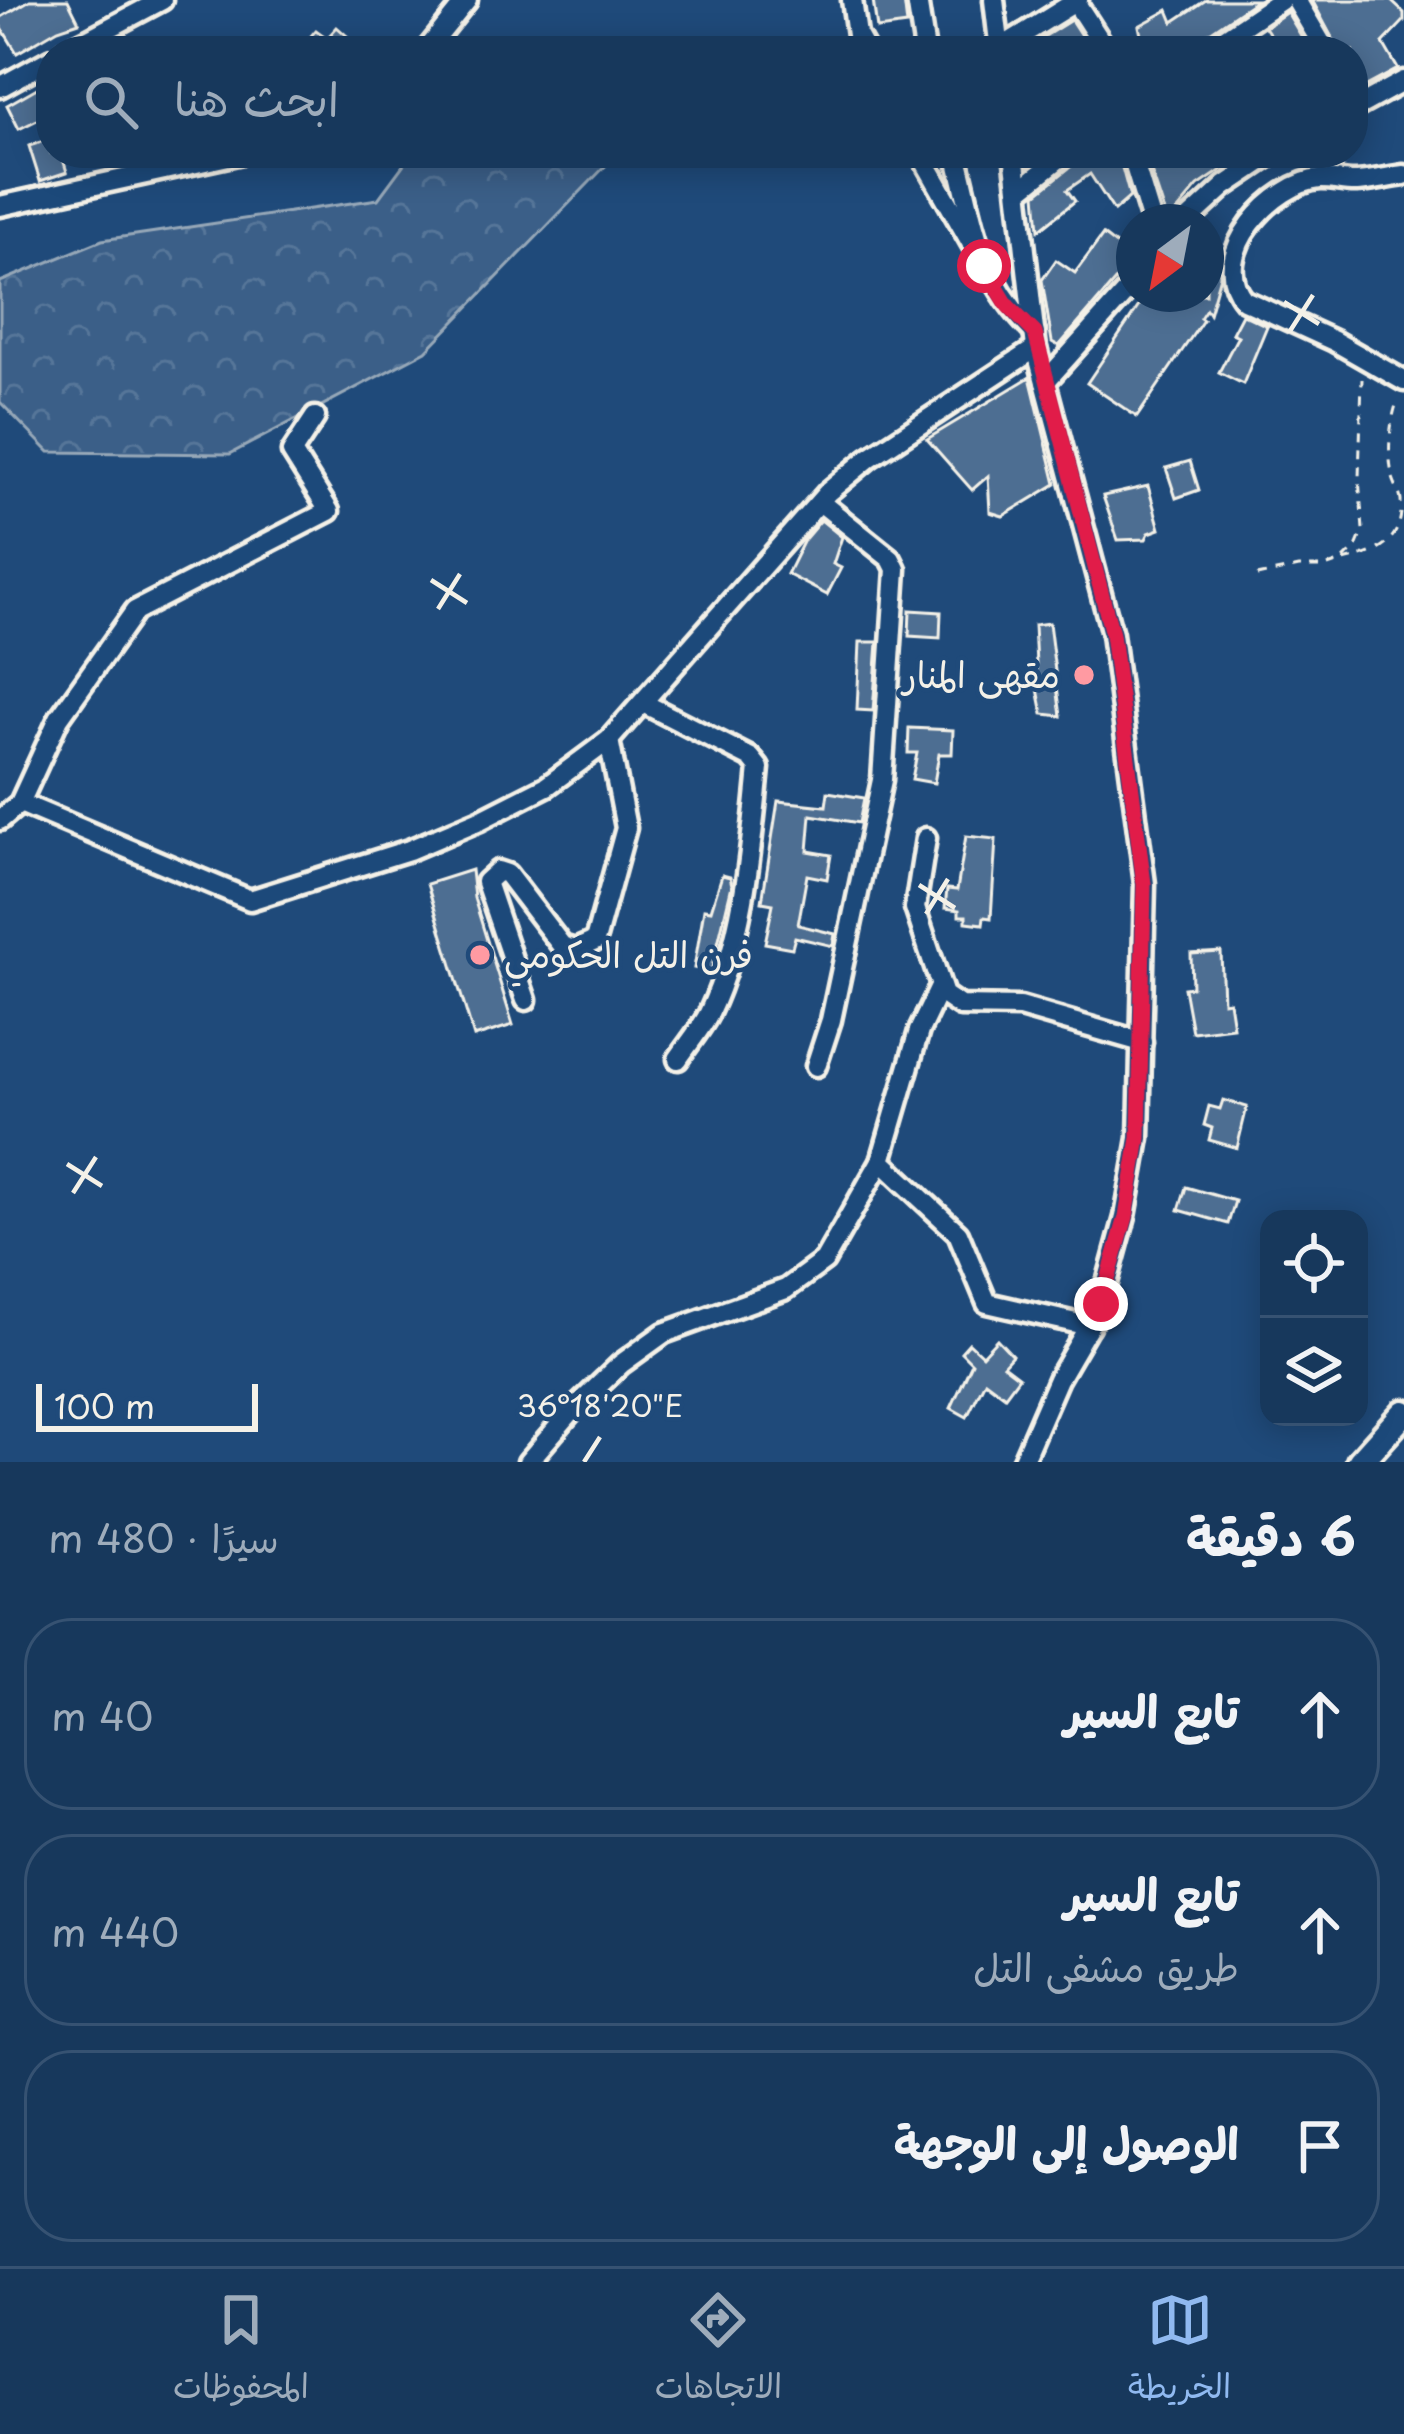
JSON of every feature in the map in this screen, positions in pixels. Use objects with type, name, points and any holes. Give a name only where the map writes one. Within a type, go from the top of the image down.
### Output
[{"type":"main road","points":[[1360,1462],[1404,1413]]},
{"type":"street","points":[[94,36],[162,0]]},
{"type":"street","points":[[438,36],[467,0]]},
{"type":"street","points":[[852,0],[858,36]]},
{"type":"street","points":[[917,0],[923,36]]},
{"type":"street","points":[[994,0],[998,36]]},
{"type":"street","points":[[1228,36],[1280,0]]},
{"type":"street","points":[[1297,0],[1317,36]]},
{"type":"street","points":[[1022,36],[1076,1],[1098,36]]},
{"type":"street","points":[[0,87],[36,67]]},
{"type":"street","points":[[1368,98],[1404,81]]},
{"type":"street","points":[[0,206],[174,168]]},
{"type":"street","points":[[928,168],[1008,306],[1035,341]]},
{"type":"street","points":[[960,168],[984,266]]},
{"type":"street","points":[[1016,168],[1035,341],[1112,634],[1144,884],[1139,1138],[1126,1217],[1101,1304],[1058,1379],[1022,1462]]},
{"type":"street","points":[[1020,190],[1047,168]]},
{"type":"street","points":[[1136,168],[1147,204]]},
{"type":"street","points":[[1206,204],[1252,168]]},
{"type":"street","points":[[1402,387],[1334,340],[1244,300],[1233,287],[1232,254],[1259,215],[1303,185],[1318,179],[1360,182],[1404,175]]},
{"type":"street","points":[[1045,382],[1116,303]]},
{"type":"street","points":[[20,803],[250,900],[409,850],[480,820],[547,786],[609,740],[820,502],[869,458],[1035,341]]},
{"type":"street","points":[[0,820],[20,803],[58,718],[135,611],[329,512],[292,452],[315,417]]},
{"type":"street","points":[[816,1066],[831,1020],[882,780],[896,568],[820,502]]},
{"type":"street","points":[[643,703],[751,758],[758,768],[739,915],[720,988],[706,1019],[678,1059]]},
{"type":"street","points":[[526,1000],[486,882],[498,871],[507,874],[562,946],[575,950],[595,941],[626,828],[609,740]]},
{"type":"street","points":[[529,1462],[570,1412],[621,1364],[664,1333],[786,1289],[824,1261],[881,1161],[919,1030],[939,989],[929,942],[915,908],[926,838]]},
{"type":"street","points":[[939,989],[960,1006],[1020,1007],[1142,1042]]},
{"type":"street","points":[[881,1161],[958,1233],[987,1303],[1088,1326]]},
{"type":"path","points":[[1342,561],[1356,547],[1363,530],[1359,478],[1362,377],[1368,361]]},
{"type":"path","points":[[1257,576],[1376,554],[1392,543],[1402,499],[1392,475],[1390,449],[1402,387]]},
{"type":"green space","points":[[401,168],[603,168],[426,351],[230,454],[49,452],[0,402],[0,282],[102,240],[378,199]]},
{"type":"building","points":[[30,0],[68,0],[79,22],[36,36],[36,42],[17,53],[0,18]]},
{"type":"building","points":[[873,0],[904,0],[907,25],[877,29]]},
{"type":"building","points":[[1206,0],[1257,0],[1204,36],[1140,36],[1139,26],[1168,10],[1173,22]]},
{"type":"building","points":[[1312,0],[1390,0],[1404,13],[1404,21],[1383,43],[1398,69],[1368,85],[1368,36],[1331,36]]},
{"type":"building","points":[[1287,12],[1301,36],[1271,36],[1265,27]]},
{"type":"building","points":[[1071,20],[1081,36],[1045,36]]},
{"type":"building","points":[[36,89],[36,120],[19,129],[7,105]]},
{"type":"building","points":[[36,144],[36,168],[66,168],[67,172],[40,181],[29,146]]},
{"type":"building","points":[[1069,168],[1122,168],[1130,197],[1116,204],[1114,211],[1090,174],[1067,190],[1075,201],[1039,230],[1036,194]]},
{"type":"building","points":[[1150,168],[1225,168],[1198,186],[1183,204],[1162,204]]},
{"type":"building","points":[[1103,235],[1116,245],[1116,280],[1059,346],[1052,342],[1042,280],[1056,260],[1075,273]]},
{"type":"building","points":[[1135,312],[1204,312],[1137,417],[1087,383]]},
{"type":"building","points":[[1242,314],[1267,326],[1243,384],[1219,372],[1238,336],[1232,333]]},
{"type":"building","points":[[1030,377],[1056,484],[1003,516],[990,512],[988,476],[972,490],[927,439]]},
{"type":"building","points":[[1190,461],[1199,490],[1176,498],[1166,468]]},
{"type":"building","points":[[1148,486],[1160,529],[1146,539],[1118,540],[1103,496]]},
{"type":"building","points":[[821,520],[842,537],[833,564],[841,568],[827,595],[787,574],[804,540]]},
{"type":"building","points":[[910,610],[941,612],[940,638],[909,636]]},
{"type":"building","points":[[1049,623],[1061,716],[1043,714],[1037,684],[1034,625]]},
{"type":"building","points":[[860,642],[878,642],[873,711],[857,710]]},
{"type":"building","points":[[909,728],[953,730],[952,754],[939,754],[934,783],[912,779],[917,753],[908,753]]},
{"type":"building","points":[[828,792],[864,798],[859,823],[811,815],[808,851],[831,855],[827,879],[807,875],[798,925],[835,934],[833,946],[795,937],[792,948],[765,943],[773,904],[762,902],[778,801],[826,806]]},
{"type":"building","points":[[966,836],[996,839],[991,918],[984,917],[983,924],[966,922],[959,910],[945,908],[947,889],[957,890]]},
{"type":"building","points":[[471,870],[474,898],[513,1025],[474,1037],[427,884]]},
{"type":"building","points":[[722,875],[730,877],[732,885],[711,972],[694,968],[704,909],[711,910]]},
{"type":"building","points":[[1221,952],[1223,1002],[1229,1001],[1233,1027],[1192,1032],[1184,988],[1192,987],[1191,954]]},
{"type":"building","points":[[1223,1100],[1247,1107],[1237,1148],[1209,1140],[1212,1128],[1204,1125],[1209,1106],[1220,1109]]},
{"type":"building","points":[[1186,1187],[1235,1201],[1228,1224],[1179,1210]]},
{"type":"building","points":[[997,1339],[1012,1355],[1003,1365],[1019,1377],[1005,1396],[985,1381],[967,1417],[951,1408],[972,1363],[961,1352],[969,1343],[982,1355]]},
{"type":"place","name":"مقهى المنار","points":[[1084,675]]},
{"type":"place","name":"فرن التل الحكومي","points":[[480,955]]},
{"type":"route","points":[[984,266],[1008,306],[1035,333],[1112,634],[1144,884],[1139,1138],[1126,1217],[1101,1304]]}]
